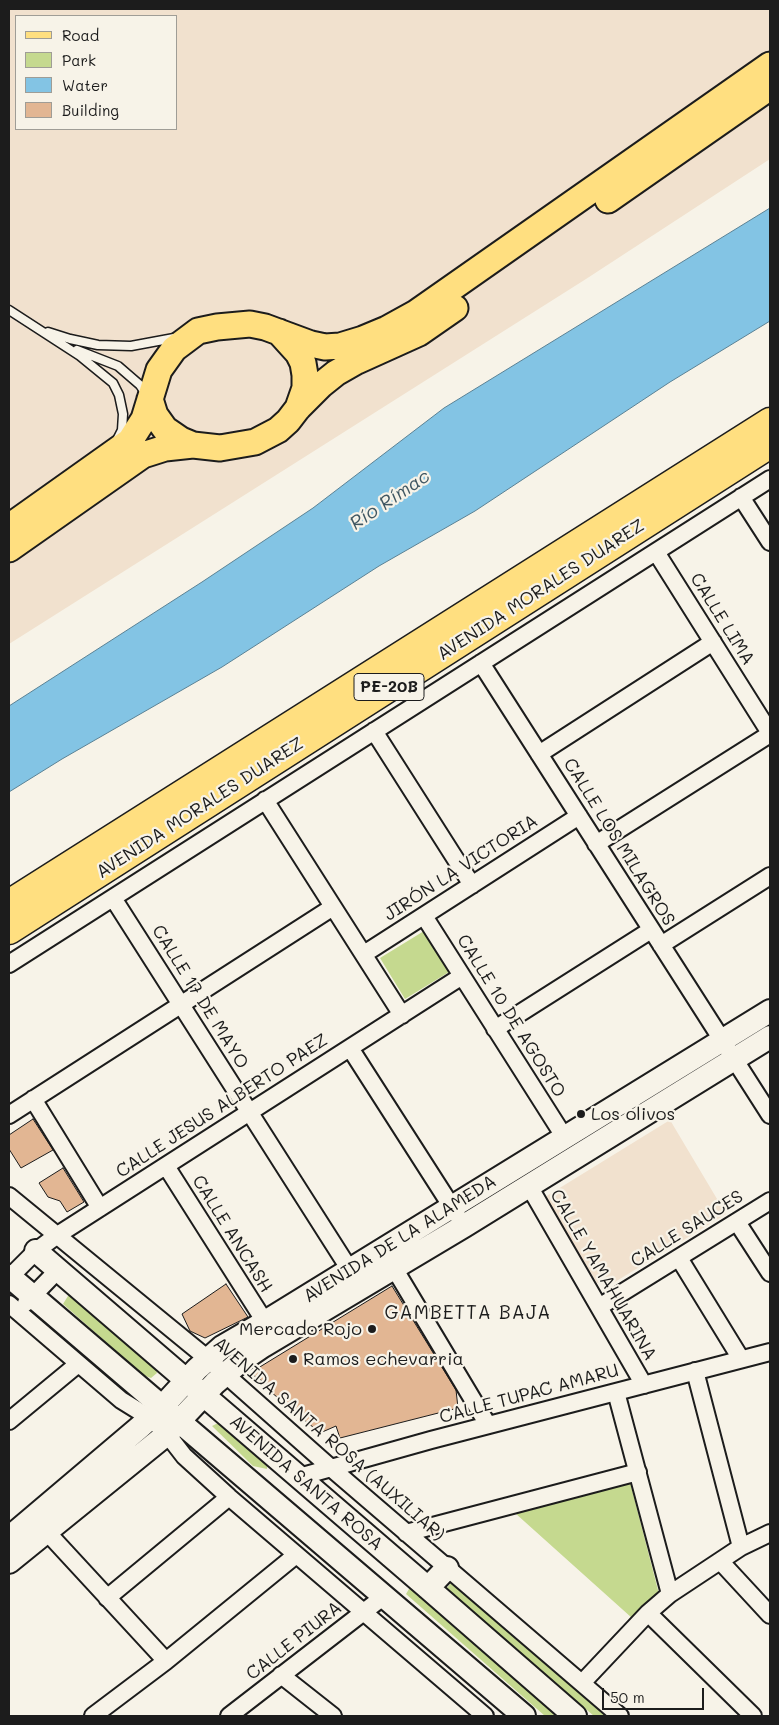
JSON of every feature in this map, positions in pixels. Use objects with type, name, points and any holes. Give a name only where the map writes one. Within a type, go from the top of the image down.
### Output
[{"type":"highway","name":"AVENIDA MORALES DUAREZ","points":[[9,904],[770,422]]},
{"type":"highway","name":"AVENIDA MORALES DUAREZ","points":[[9,930],[770,444]]},
{"type":"main road","points":[[9,527],[130,440],[144,419],[159,370],[166,358],[183,341],[198,332],[217,327],[250,324],[265,327],[311,344],[325,347],[340,346],[362,340],[416,313],[770,64]]},
{"type":"main road","points":[[9,549],[143,455],[165,448],[193,445],[220,448],[255,442],[278,430],[321,385],[336,373],[357,361],[419,333],[770,87]]},
{"type":"main road","points":[[278,332],[298,353],[303,363],[305,388],[298,408]]},
{"type":"main road","points":[[150,399],[155,415],[165,429],[193,445]]},
{"type":"street","points":[[9,964],[770,479]]},
{"type":"street","points":[[742,498],[770,542]]},
{"type":"street","name":"CALLE LIMA","points":[[656,552],[770,733]]},
{"type":"street","points":[[539,754],[714,642]]},
{"type":"street","name":"CALLE LOS MILAGROS","points":[[481,663],[770,1115]]},
{"type":"street","points":[[374,731],[472,885]]},
{"type":"street","points":[[596,844],[770,733]]},
{"type":"street","points":[[265,800],[402,1015]]},
{"type":"street","name":"JIRÓN LA VICTORIA","points":[[364,954],[579,816]]},
{"type":"street","points":[[661,945],[770,876]]},
{"type":"street","name":"CALLE 17 DE MAYO","points":[[112,898],[350,1270]]},
{"type":"street","points":[[9,1115],[333,907]]},
{"type":"street","name":"CALLE 10 DE AGOSTO","points":[[424,916],[565,1138]]},
{"type":"street","points":[[495,1029],[651,930]]},
{"type":"street","name":"CALLE JESUS ALBERTO PAEZ","points":[[9,1276],[36,1251],[56,1236],[462,976]]},
{"type":"street","name":"AVENIDA DE LA ALAMEDA","points":[[9,1538],[156,1412],[186,1380],[222,1347],[350,1270],[458,1217],[529,1186],[728,1051],[770,1011]]},
{"type":"street","name":"AVENIDA DE LA ALAMEDA","points":[[9,1562],[173,1428],[225,1374],[263,1346],[394,1268],[458,1217],[565,1138],[728,1051],[770,1037]]},
{"type":"street","points":[[350,1048],[458,1217]]},
{"type":"street","points":[[33,1099],[100,1208]]},
{"type":"street","name":"CALLE ANCASH","points":[[166,1166],[265,1322]]},
{"type":"street","name":"CALLE YAMAHUARINA","points":[[529,1186],[644,1385]]},
{"type":"street","name":"AVENIDA SANTA ROSA (AUXILIAR)","points":[[9,1196],[208,1359],[406,1533],[620,1716]]},
{"type":"street","name":"CALLE SAUCES","points":[[599,1307],[770,1201]]},
{"type":"street","points":[[736,1222],[770,1273]]},
{"type":"street","name":"AVENIDA SANTA ROSA","points":[[36,1251],[575,1716]]},
{"type":"street","points":[[679,1258],[741,1359]]},
{"type":"street","points":[[394,1268],[488,1425]]},
{"type":"street","points":[[58,1270],[17,1307],[78,1364],[121,1400],[156,1412]]},
{"type":"street","name":"AVENIDA SANTA ROSA","points":[[9,1276],[17,1307],[156,1412],[173,1428],[262,1492],[524,1716]]},
{"type":"street","name":"CALLE TUPAC AMARU","points":[[292,1472],[331,1468],[770,1352]]},
{"type":"street","points":[[9,1420],[78,1364]]},
{"type":"street","points":[[695,1371],[742,1547]]},
{"type":"street","points":[[616,1392],[670,1594]]},
{"type":"street","points":[[173,1428],[184,1456],[363,1613],[485,1716]]},
{"type":"street","points":[[262,1492],[292,1472]]},
{"type":"street","points":[[406,1533],[638,1472]]},
{"type":"street","points":[[107,1598],[229,1497]]},
{"type":"street","points":[[46,1532],[166,1661]]},
{"type":"street","points":[[582,1683],[648,1613],[670,1594],[742,1547],[770,1533]]},
{"type":"street","points":[[93,1716],[166,1661],[296,1555]]},
{"type":"street","points":[[720,1562],[770,1615]]},
{"type":"street","points":[[428,1588],[447,1568]]},
{"type":"street","name":"CALLE PIURA","points":[[229,1716],[384,1597]]},
{"type":"street","points":[[648,1613],[753,1716]]},
{"type":"street","points":[[281,1675],[333,1716]]},
{"type":"lane","points":[[9,310],[62,344],[113,383],[119,395],[123,414],[122,430],[110,454]]},
{"type":"lane","points":[[39,329],[70,339],[98,345],[131,346],[198,332]]},
{"type":"lane","points":[[62,344],[118,366],[140,385],[150,399]]},
{"type":"shaded area","points":[[9,9],[770,9],[770,159],[586,279],[9,644]]},
{"type":"shaded area","points":[[670,1120],[726,1214],[610,1285],[597,1283],[545,1197]]},
{"type":"green space","points":[[424,931],[449,972],[405,999],[380,958]]},
{"type":"green space","points":[[79,1295],[154,1364],[157,1373],[151,1378],[143,1375],[63,1304],[68,1296]]},
{"type":"green space","points":[[222,1421],[267,1456],[267,1469],[253,1466],[212,1426]]},
{"type":"green space","points":[[630,1482],[659,1594],[632,1618],[515,1513]]},
{"type":"green space","points":[[452,1582],[606,1716],[594,1716],[445,1590]]},
{"type":"green space","points":[[412,1584],[564,1716],[545,1716],[406,1594]]},
{"type":"water","name":"Río Rímac","points":[[770,208],[770,321],[670,382],[475,511],[379,566],[222,667],[62,759],[9,792],[9,706],[313,508],[444,408]]},
{"type":"building","points":[[33,1119],[53,1150],[21,1168],[9,1149],[9,1135]]},
{"type":"building","points":[[63,1168],[84,1202],[67,1212],[60,1201],[48,1197],[39,1183]]},
{"type":"building","points":[[226,1284],[248,1317],[205,1338],[190,1331],[182,1314]]},
{"type":"building","name":"Mercado Rojo","points":[[392,1286],[456,1390],[458,1408],[340,1438],[336,1426],[320,1433],[265,1387],[267,1384],[250,1373]]},
{"type":"place","name":"Los olivos","points":[[581,1114]]},
{"type":"place","name":"Mercado Rojo","points":[[372,1329]]},
{"type":"place","name":"Ramos echevarria","points":[[293,1359]]},
{"type":"district","name":"GAMBETTA BAJA","points":[[468,1313]]}]
